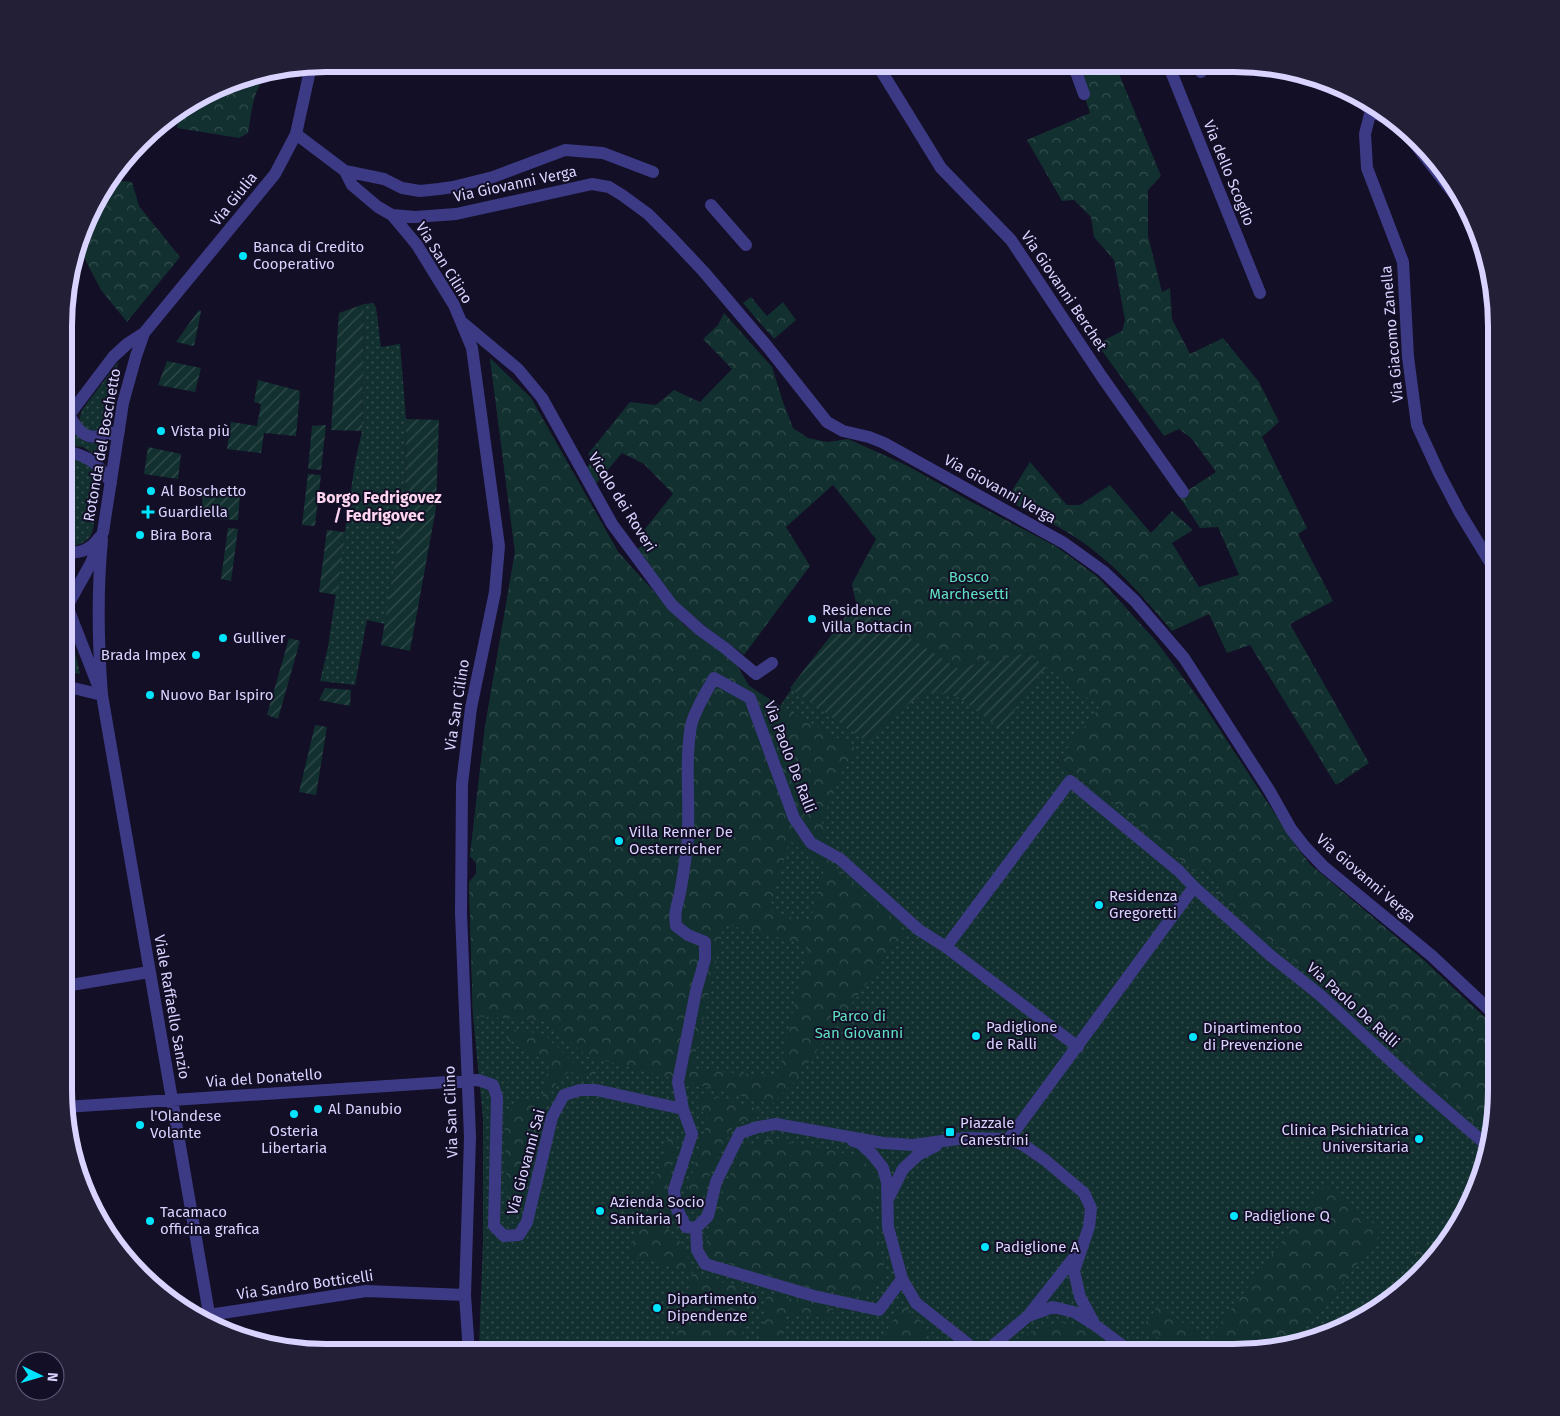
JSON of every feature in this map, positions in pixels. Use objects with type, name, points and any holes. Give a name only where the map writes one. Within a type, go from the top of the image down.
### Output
[{"type":"street","name":"Via Giovanni Berchet","points":[[882,72],[941,168],[1011,240],[1097,370],[1183,492]]},
{"type":"street","points":[[1076,72],[1084,94]]},
{"type":"street","name":"Via dello Scoglio","points":[[1171,72],[1260,293]]},
{"type":"street","name":"Via Giulia","points":[[144,333],[275,174],[296,134],[309,73]]},
{"type":"street","name":"Via Giacomo Zanella","points":[[1370,113],[1365,134],[1367,168],[1403,262],[1408,358],[1417,425],[1438,473],[1488,559]]},
{"type":"street","name":"Via San Cilino","points":[[296,134],[345,171],[352,185],[378,207],[392,215],[417,245],[454,305],[472,348],[498,546],[494,592],[471,708],[462,784],[461,913],[470,1137],[465,1295],[468,1344]]},
{"type":"street","points":[[345,171],[384,179],[402,188],[420,191],[453,187],[492,177],[565,150],[603,153],[653,172]]},
{"type":"street","name":"Via Giovanni Verga","points":[[392,215],[415,217],[456,214],[592,184],[609,188],[622,195],[648,214],[704,272],[766,345],[826,422],[843,431],[869,437],[884,443],[1064,543],[1103,571],[1135,602],[1184,658],[1305,848],[1324,867],[1432,956],[1488,1008]]},
{"type":"street","points":[[712,205],[746,245]]},
{"type":"street","name":"Vicolo dei Roveri","points":[[461,321],[518,369],[542,398],[612,524],[672,605],[700,630],[726,648],[756,674],[772,663]]},
{"type":"street","name":"Rotonda del Boschetto","points":[[72,410],[112,358],[127,344],[144,333]]},
{"type":"street","name":"Rotonda del Boschetto","points":[[102,695],[98,638],[98,600],[103,532],[123,403],[144,333]]},
{"type":"street","points":[[72,423],[82,434],[91,438],[119,431]]},
{"type":"street","points":[[72,453],[80,454],[93,461],[104,472],[111,483]]},
{"type":"street","points":[[72,553],[84,552],[95,544],[103,532]]},
{"type":"street","name":"Rotonda del Boschetto","points":[[72,596],[91,563],[103,532]]},
{"type":"street","name":"Rotonda del Boschetto","points":[[72,621],[102,695]]},
{"type":"street","name":"Via Paolo De Ralli","points":[[683,1110],[678,1082],[696,991],[705,959],[705,942],[688,935],[676,926],[674,912],[680,894],[687,847],[688,762],[692,725],[698,706],[714,678],[750,698],[794,818],[811,843],[840,859],[919,930],[946,947],[1078,1047]]},
{"type":"street","points":[[72,688],[102,695]]},
{"type":"street","name":"Viale Raffaello Sanzio","points":[[102,695],[209,1314]]},
{"type":"street","name":"Via Paolo De Ralli","points":[[946,947],[1070,781],[1179,871],[1194,887],[1271,956],[1320,995],[1415,1083],[1482,1141]]},
{"type":"street","points":[[1009,1139],[1194,887]]},
{"type":"street","points":[[72,985],[149,972]]},
{"type":"street","name":"Via del Donatello","points":[[73,1106],[467,1080]]},
{"type":"street","name":"Via Giovanni Sai","points":[[467,1080],[478,1080],[493,1085],[497,1097],[494,1226],[504,1236],[518,1235],[527,1222],[552,1117],[564,1095],[580,1090],[596,1090],[656,1102],[683,1110]]},
{"type":"street","points":[[683,1110],[692,1134],[674,1190],[676,1207],[686,1228],[696,1228],[708,1216],[716,1182],[740,1133],[758,1127],[776,1124],[883,1143],[913,1145],[965,1138],[1009,1139],[1024,1146],[1045,1160],[1084,1193],[1091,1208],[1089,1226],[1074,1271],[1080,1297],[1095,1325]]},
{"type":"street","points":[[844,1137],[860,1143],[883,1168],[889,1198],[888,1227],[902,1279],[916,1303],[968,1344]]},
{"type":"street","points":[[889,1198],[903,1168],[918,1155],[943,1142]]},
{"type":"street","points":[[696,1228],[697,1250],[705,1264],[814,1296],[880,1310],[902,1279]]},
{"type":"street","points":[[996,1344],[1028,1316],[1082,1247]]},
{"type":"street","name":"Via Sandro Botticelli","points":[[217,1319],[366,1291],[465,1295]]},
{"type":"street","points":[[1028,1316],[1053,1307],[1074,1312],[1120,1344]]},
{"type":"green space","points":[[1076,72],[1118,72],[1161,176],[1148,190],[1148,236],[1162,292],[1170,288],[1172,319],[1190,354],[1223,338],[1259,382],[1279,422],[1262,437],[1307,528],[1298,534],[1333,601],[1290,624],[1369,763],[1336,785],[1250,645],[1227,653],[1209,614],[1172,631],[1128,581],[1088,546],[1054,524],[1006,500],[1030,462],[1067,505],[1080,505],[1110,485],[1151,533],[1172,511],[1193,530],[1172,543],[1199,587],[1239,575],[1218,527],[1200,528],[1179,496],[1216,472],[1192,439],[1179,429],[1164,436],[1097,344],[1122,331],[1125,320],[1114,260],[1094,237],[1091,217],[1074,200],[1062,201],[1027,140],[1090,113]]},
{"type":"green space","points":[[264,80],[254,99],[248,133],[239,138],[177,128],[178,121],[214,99]]},
{"type":"green space","points":[[118,181],[132,182],[139,206],[180,257],[127,322],[101,290],[83,255],[92,229],[115,185]]},
{"type":"green space","points":[[751,297],[767,316],[783,302],[796,320],[774,339],[743,303]]},
{"type":"green space","points":[[373,303],[376,307],[381,347],[400,344],[406,419],[405,503],[385,624],[367,620],[355,685],[320,681],[328,647],[355,463],[362,431],[364,304]]},
{"type":"green space","points":[[364,304],[362,431],[331,430],[339,313]]},
{"type":"green space","points":[[200,310],[194,346],[176,342],[198,311]]},
{"type":"green space","name":"Bosco Marchesetti","points":[[724,313],[772,367],[793,428],[808,438],[827,442],[848,439],[906,465],[1057,547],[1098,577],[1156,641],[1205,707],[1296,846],[1311,865],[1425,961],[1488,1020],[1488,1089],[1484,1132],[1324,986],[1215,893],[1221,886],[1202,866],[1194,871],[1110,800],[1057,762],[1100,707],[1027,653],[957,668],[856,603],[852,584],[876,539],[833,485],[786,527],[810,566],[744,655],[675,601],[635,551],[645,543],[640,535],[673,494],[644,464],[622,453],[595,485],[586,468],[594,460],[588,454],[630,402],[656,405],[674,390],[700,402],[732,369],[703,339],[718,325]]},
{"type":"green space","name":"Parco di San Giovanni","points":[[490,358],[531,398],[618,552],[684,625],[735,662],[749,686],[780,706],[805,669],[856,603],[957,668],[1027,653],[1101,707],[1057,762],[1202,866],[1221,886],[1215,893],[1324,986],[1484,1132],[1479,1155],[1468,1187],[1445,1231],[1413,1269],[1375,1301],[1346,1317],[1315,1330],[1283,1339],[1250,1343],[479,1344],[483,1241],[483,1119],[473,1016],[469,882],[476,874],[476,863],[470,856],[485,727],[515,552]]},
{"type":"green space","points":[[490,358],[531,398],[618,552],[684,625],[735,662],[749,686],[780,706],[857,749],[836,782],[822,823],[829,862],[906,930],[793,1083],[772,1104],[586,1056],[548,1021],[473,1016],[469,882],[476,874],[476,863],[470,856],[485,727],[515,552]],"holes":[[[790,840],[823,871],[810,922],[769,911]],[[724,924],[808,945],[778,1077],[692,1069]]]},
{"type":"green space","points":[[167,361],[201,368],[195,392],[158,385]]},
{"type":"green space","points":[[118,362],[108,422],[105,427],[97,432],[90,431],[79,421],[82,410]]},
{"type":"green space","points":[[258,380],[300,391],[296,436],[264,433],[261,453],[227,449],[231,422],[257,426],[261,404],[254,402]]},
{"type":"green space","points":[[406,419],[439,420],[436,508],[410,651],[381,645],[405,503]]},
{"type":"green space","points":[[326,425],[321,470],[308,469],[312,426]]},
{"type":"green space","points":[[72,428],[85,441],[94,443],[105,442],[102,460],[83,447],[72,446]]},
{"type":"green space","points":[[148,447],[181,454],[178,479],[144,474]]},
{"type":"green space","points":[[72,457],[93,468],[98,484],[92,532],[90,537],[72,546]]},
{"type":"green space","points":[[308,474],[321,475],[315,526],[302,525]]},
{"type":"green space","points":[[203,491],[240,493],[238,520],[201,518]]},
{"type":"green space","points":[[228,528],[238,529],[231,581],[221,579]]},
{"type":"green space","points":[[327,530],[345,532],[337,595],[319,592]]},
{"type":"green space","points":[[856,603],[957,668],[1027,653],[1046,667],[1001,729],[964,701],[949,694],[935,693],[910,702],[869,743],[790,688]]},
{"type":"green space","points":[[289,638],[300,641],[278,719],[267,715]]},
{"type":"green space","points":[[72,640],[80,674],[72,672]]},
{"type":"green space","points":[[325,688],[351,690],[350,706],[319,700]]},
{"type":"green space","points":[[315,725],[327,727],[316,795],[299,792]]},
{"type":"green space","points":[[509,1029],[544,1034],[579,1068],[596,1070],[595,1076],[568,1072],[556,1083],[543,1108],[521,1214],[508,1212],[504,1110],[510,1110],[521,1099],[542,1101],[550,1059],[528,1055],[526,1047],[520,1043],[508,1041]]},
{"type":"green space","points":[[697,1092],[762,1110],[756,1119],[734,1124],[708,1179],[704,1200],[695,1204],[689,1201],[688,1188],[708,1119],[696,1104]]},
{"type":"green space","points":[[669,1135],[677,1137],[674,1158],[661,1209],[667,1228],[680,1241],[690,1262],[701,1277],[749,1289],[740,1344],[675,1344],[693,1271],[629,1256],[643,1198],[657,1176]]},
{"type":"green space","points":[[766,1138],[860,1157],[878,1178],[874,1217],[885,1272],[870,1295],[820,1291],[716,1260],[705,1248],[712,1219],[741,1148]]},
{"type":"green space","points":[[1325,1185],[1383,1231],[1314,1319],[1294,1336],[1250,1343],[1167,1344],[1143,1326],[1159,1305],[1207,1341]]},
{"type":"green space","points":[[1424,1239],[1434,1246],[1421,1260],[1413,1254]]},
{"type":"green space","points":[[767,1293],[833,1309],[832,1319],[787,1313],[779,1344],[759,1344],[764,1322]]},
{"type":"green space","points":[[903,1305],[921,1321],[925,1336],[930,1344],[881,1344]]},
{"type":"green space","points":[[1065,1322],[1089,1329],[1107,1344],[1015,1344],[1032,1331]]},
{"type":"place","name":"Banca di Credito Cooperativo","points":[[243,256]]},
{"type":"place","name":"Vista più","points":[[161,431]]},
{"type":"place","name":"Al Boschetto","points":[[151,491]]},
{"type":"place","name":"Guardiella","points":[[148,512]]},
{"type":"place","name":"Bira Bora","points":[[140,535]]},
{"type":"place","name":"Residence Villa Bottacin","points":[[812,619]]},
{"type":"place","name":"Gulliver","points":[[223,638]]},
{"type":"place","name":"Brada Impex","points":[[196,655]]},
{"type":"place","name":"Nuovo Bar Ispiro","points":[[150,695]]},
{"type":"place","name":"Villa Renner De Oesterreicher","points":[[619,841]]},
{"type":"place","name":"Residenza Gregoretti","points":[[1099,905]]},
{"type":"place","name":"Padiglione de Ralli","points":[[976,1036]]},
{"type":"place","name":"Dipartimentoo di Prevenzione","points":[[1193,1037]]},
{"type":"place","name":"Al Danubio","points":[[318,1109]]},
{"type":"place","name":"Osteria Libertaria","points":[[294,1114]]},
{"type":"place","name":"l'Olandese Volante","points":[[140,1125]]},
{"type":"place","name":"Piazzale Canestrini","points":[[950,1132]]},
{"type":"place","name":"Clinica Psichiatrica Universitaria","points":[[1419,1139]]},
{"type":"place","name":"Azienda Socio Sanitaria 1","points":[[600,1211]]},
{"type":"place","name":"Padiglione Q","points":[[1234,1216]]},
{"type":"place","name":"Tacamaco officina grafica","points":[[150,1221]]},
{"type":"place","name":"Padiglione A","points":[[985,1247]]},
{"type":"place","name":"Dipartimento Dipendenze","points":[[657,1308]]},
{"type":"district","name":"Borgo Fedrigovez / Fedrigovec","points":[[379,506]]}]
